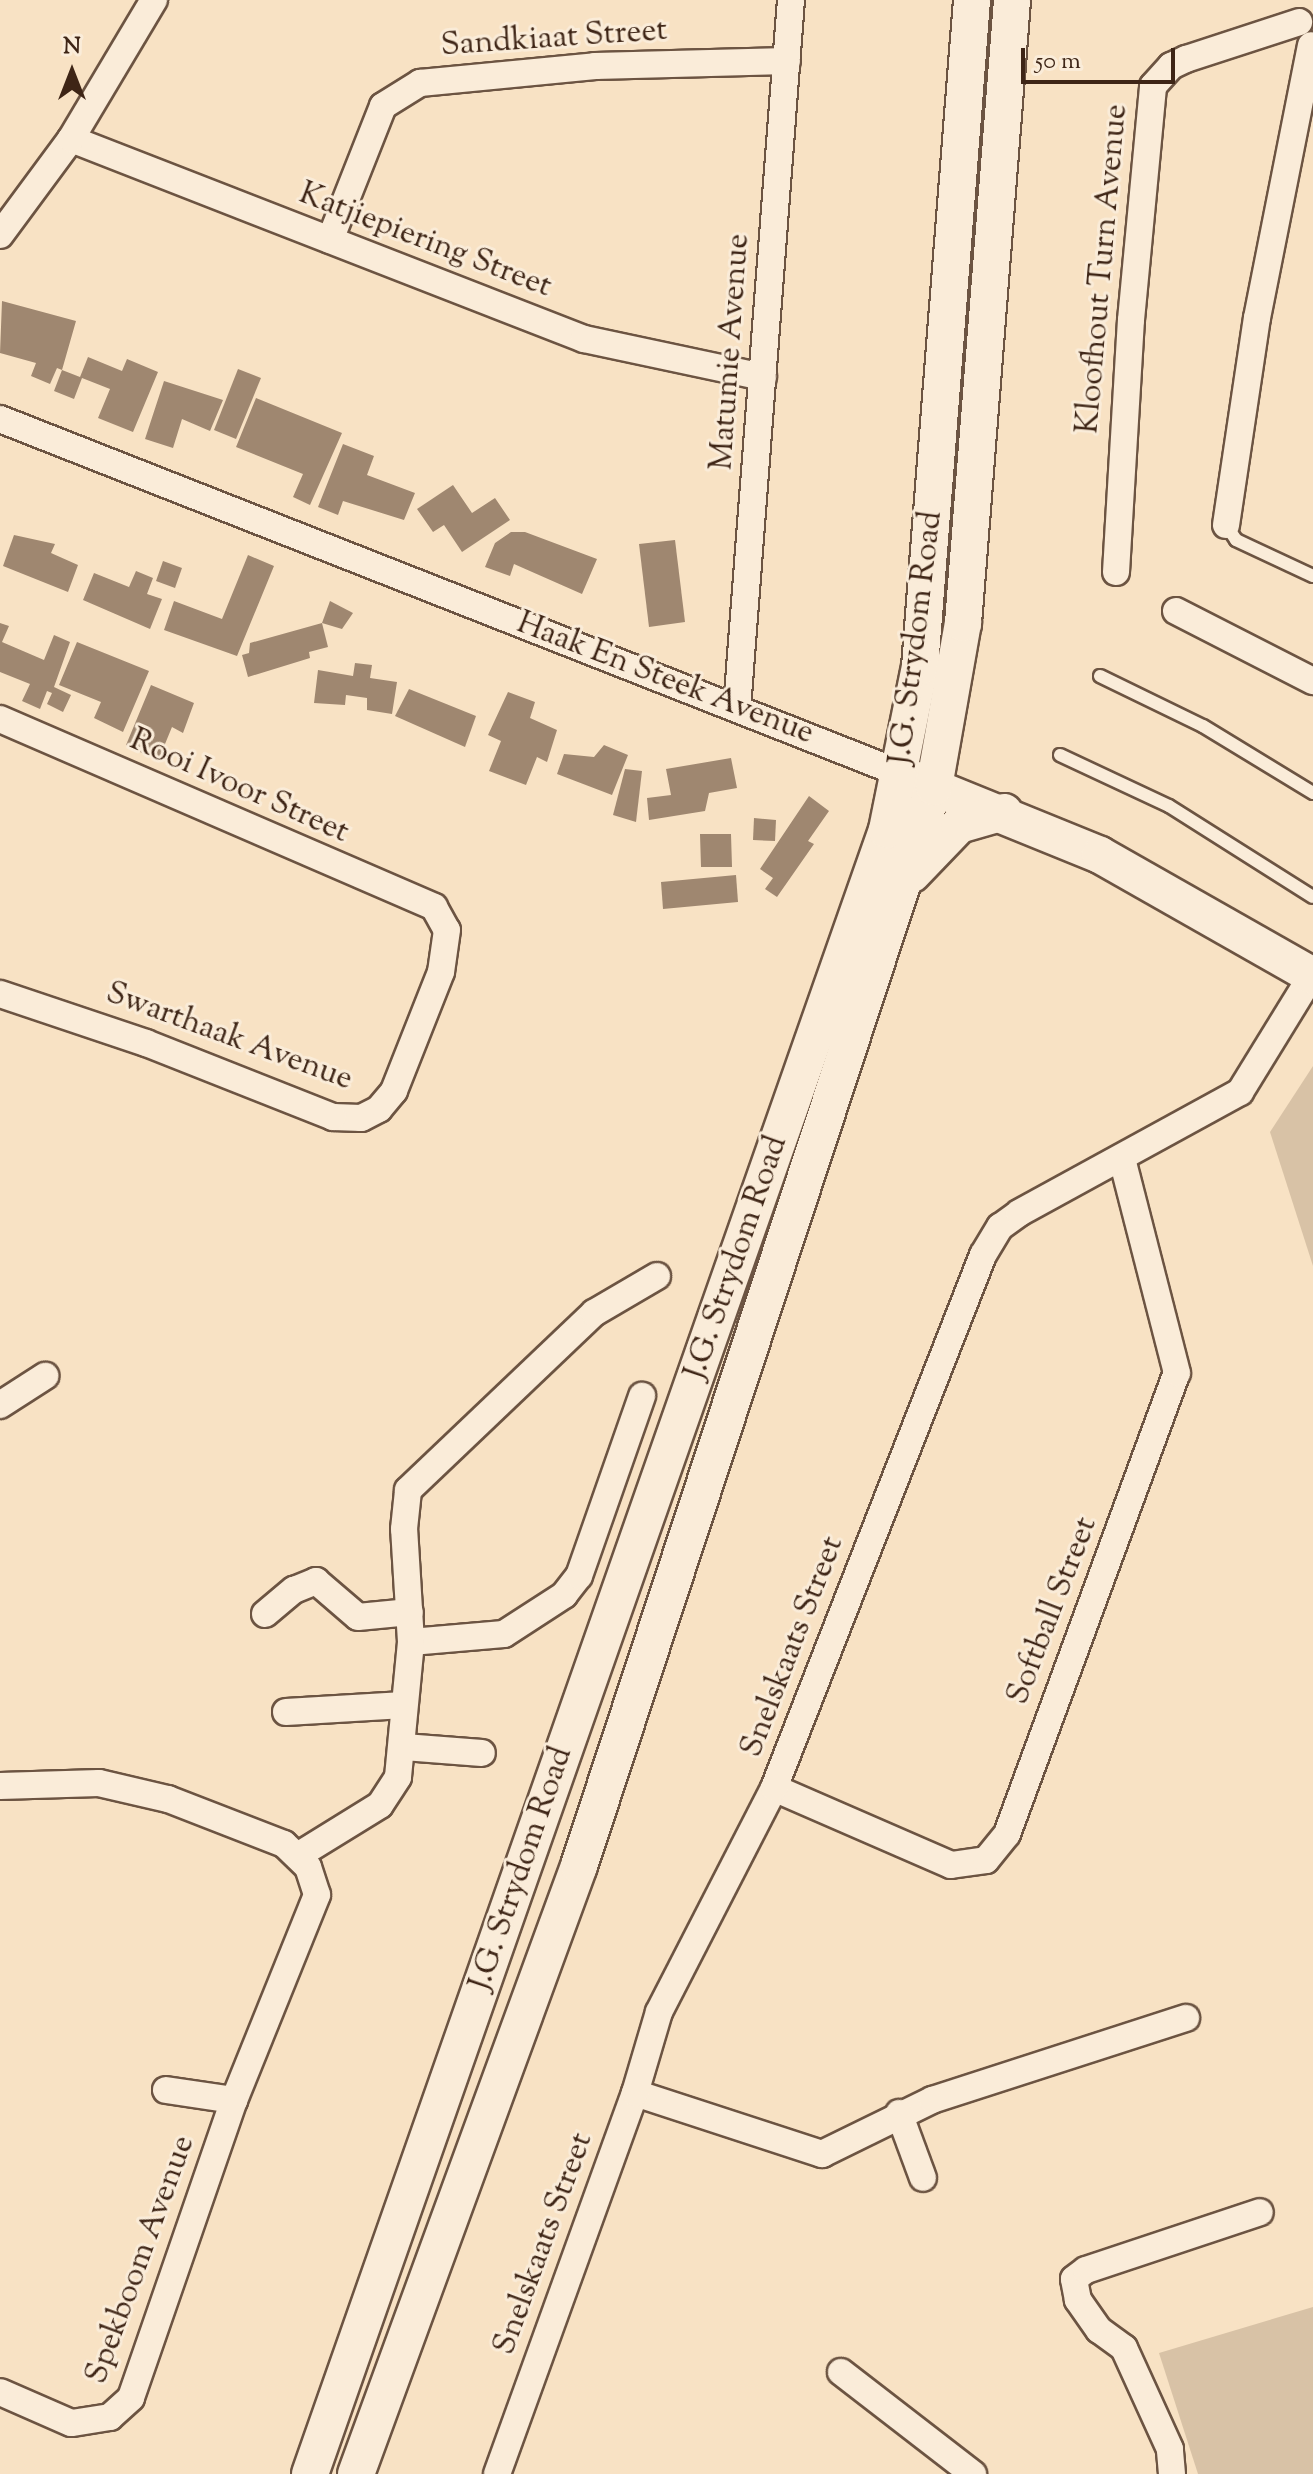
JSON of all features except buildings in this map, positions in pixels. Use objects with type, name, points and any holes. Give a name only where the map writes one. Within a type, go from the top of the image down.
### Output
[{"type":"street","points":[[0,235],[71,139],[154,0]]},
{"type":"street","name":"Matumie Avenue","points":[[737,708],[791,0]]},
{"type":"street","name":"J.G. Strydom Road","points":[[356,2474],[579,1866],[903,886],[918,781],[920,667],[972,0]]},
{"type":"street","name":"J.G. Strydom Road","points":[[310,2474],[873,878],[918,781],[965,609],[1012,0]]},
{"type":"street","points":[[1226,525],[1300,85],[1312,46],[1298,11]]},
{"type":"street","name":"Kloofhout Turn Avenue","points":[[1116,572],[1131,320],[1153,86],[1171,66],[1298,11]]},
{"type":"street","name":"Sandkiaat Street","points":[[330,240],[383,106],[420,83],[595,66],[787,61]]},
{"type":"street","points":[[1300,85],[1313,131]]},
{"type":"street","name":"Katjiepiering Street","points":[[71,139],[605,346],[763,377]]},
{"type":"street","name":"Haak En Steek Avenue","points":[[0,419],[918,781],[1004,812],[1124,867],[1312,975]]},
{"type":"street","points":[[1176,611],[1313,681]]},
{"type":"street","name":"Rooi Ivoor Street","points":[[0,719],[434,907],[445,923]]},
{"type":"street","points":[[903,886],[951,831],[1004,812]]},
{"type":"street","name":"Swarthaak Avenue","points":[[0,994],[146,1043],[333,1117],[361,1118],[379,1109],[394,1091],[441,972],[447,942],[445,923]]},
{"type":"street","name":"Snelskaats Street","points":[[497,2474],[635,2093],[659,2012],[774,1788],[983,1255],[1000,1227],[1019,1213],[1240,1092],[1312,975]]},
{"type":"street","name":"Softball Street","points":[[774,1788],[951,1865],[986,1860],[1007,1834],[1177,1373],[1122,1159]]},
{"type":"street","points":[[0,1786],[99,1783],[133,1790],[284,1844],[299,1855],[380,1805],[394,1790],[404,1747],[404,1705],[411,1642],[404,1512],[414,1482],[594,1313],[657,1276]]},
{"type":"street","points":[[0,1405],[45,1376]]},
{"type":"street","points":[[411,1642],[504,1634],[564,1595],[579,1576],[642,1396]]},
{"type":"street","points":[[265,1614],[294,1590],[316,1581],[358,1617],[410,1612]]},
{"type":"street","points":[[286,1712],[404,1705]]},
{"type":"street","points":[[404,1747],[482,1753]]},
{"type":"street","name":"Spekboom Avenue","points":[[0,2392],[71,2423],[91,2423],[122,2409],[141,2376],[234,2100],[315,1908],[316,1884],[299,1855]]},
{"type":"street","points":[[635,2093],[813,2152],[838,2150],[899,2113],[1186,2018]]},
{"type":"street","name":"Spekboom Avenue","points":[[166,2090],[234,2100]]},
{"type":"street","points":[[899,2113],[923,2178]]},
{"type":"street","points":[[1172,2474],[1170,2449],[1124,2348],[1099,2330],[1078,2300],[1074,2279],[1086,2270],[1260,2212]]},
{"type":"street","points":[[841,2372],[973,2474]]},
{"type":"lane","points":[[1226,525],[1236,540],[1313,576]]},
{"type":"lane","points":[[1100,676],[1203,726],[1313,793]]},
{"type":"lane","points":[[1060,755],[1147,794],[1313,897]]},
{"type":"shaded area","points":[[1313,1066],[1313,1266],[1270,1132]]},
{"type":"shaded area","points":[[1313,2307],[1313,2474],[1198,2474],[1159,2353]]}]
